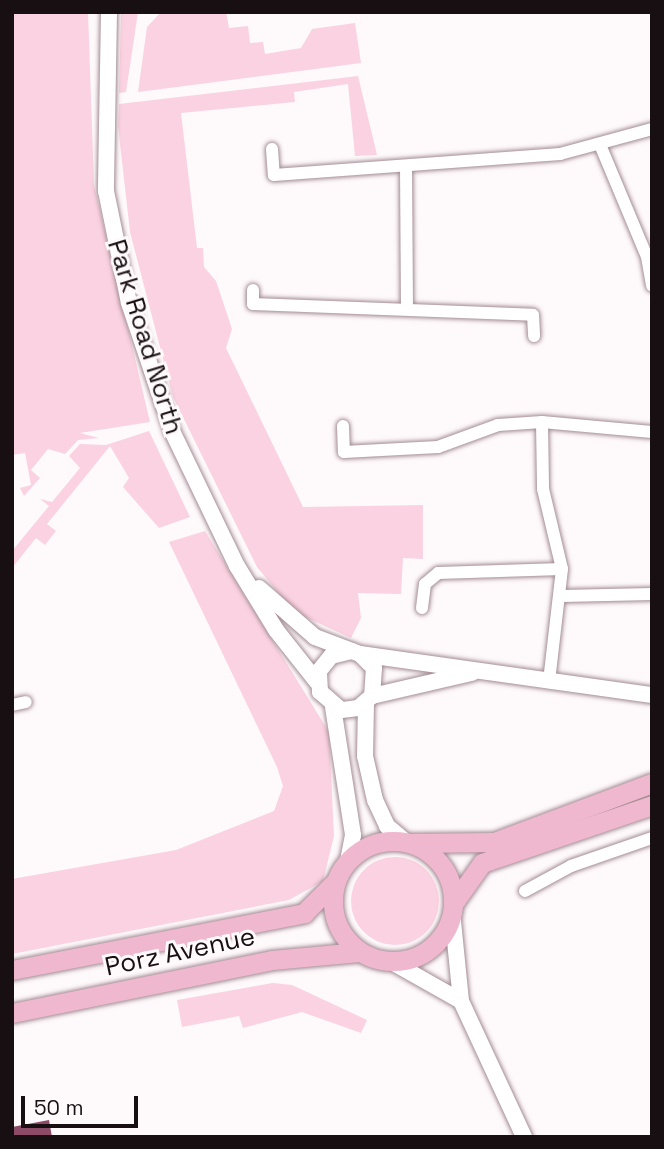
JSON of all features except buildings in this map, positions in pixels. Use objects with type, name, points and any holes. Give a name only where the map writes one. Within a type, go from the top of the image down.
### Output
[{"type":"main road","points":[[652,783],[495,842],[374,844],[348,861],[335,883],[338,928],[359,951],[392,962],[417,956],[438,942],[453,908],[482,863],[652,805]]},
{"type":"main road","points":[[408,843],[437,860],[453,908]]},
{"type":"main road","name":"Porz Avenue","points":[[12,970],[304,913],[335,883]]},
{"type":"main road","name":"Porz Avenue","points":[[12,1013],[272,960],[359,951]]},
{"type":"street","name":"Park Road North","points":[[109,12],[104,124],[111,229],[172,430],[237,566],[276,630],[317,682]]},
{"type":"street","points":[[272,149],[274,174],[406,167],[601,147],[652,130]]},
{"type":"street","points":[[601,147],[647,257],[652,286]]},
{"type":"street","points":[[406,167],[407,308]]},
{"type":"street","points":[[253,290],[253,304],[533,315],[534,336]]},
{"type":"street","points":[[343,426],[344,452],[388,452],[438,447],[498,425],[542,422],[652,432]]},
{"type":"street","points":[[542,422],[543,489],[562,569],[562,596],[549,682]]},
{"type":"street","points":[[237,566],[297,623],[355,653],[374,668],[365,756],[375,800],[387,826],[408,843]]},
{"type":"street","points":[[422,608],[425,584],[438,573],[562,569]]},
{"type":"street","points":[[562,596],[652,594]]},
{"type":"street","points":[[348,861],[353,835],[333,707],[317,682],[324,662],[355,653],[652,695]]},
{"type":"street","points":[[333,707],[350,710],[369,700],[485,671]]},
{"type":"street","points":[[12,705],[26,702]]},
{"type":"street","points":[[525,891],[570,866],[652,838]]},
{"type":"street","points":[[453,908],[461,1001],[524,1137]]},
{"type":"street","points":[[392,962],[461,1001]]},
{"type":"shaded area","points":[[12,12],[88,12],[94,185],[150,422],[80,433],[99,438],[78,440],[65,454],[48,449],[31,470],[40,478],[24,496],[20,488],[31,485],[25,453],[12,455]]},
{"type":"shaded area","points":[[121,12],[138,12],[126,92],[119,93]]},
{"type":"shaded area","points":[[161,12],[226,12],[229,28],[248,26],[250,43],[263,42],[265,54],[301,48],[312,29],[355,23],[361,63],[138,92],[147,27]]},
{"type":"shaded area","points":[[358,76],[377,155],[355,156],[348,84],[294,92],[295,102],[181,113],[197,248],[203,248],[204,267],[216,281],[232,329],[226,348],[303,507],[423,505],[423,559],[403,558],[401,594],[358,593],[361,618],[351,638],[294,612],[257,567],[173,397],[130,232],[118,126],[119,104]]},
{"type":"shaded area","points":[[149,431],[190,517],[159,528],[123,487],[129,478],[110,446],[47,524],[56,531],[45,545],[36,538],[12,568],[12,551],[49,506],[40,499],[52,502],[80,468],[69,456],[80,444],[106,445]]},
{"type":"shaded area","points":[[205,531],[329,732],[334,836],[323,881],[289,900],[12,954],[12,879],[176,850],[274,811],[283,786],[277,767],[169,542]]},
{"type":"shaded area","points":[[395,857],[420,864],[432,876],[439,901],[432,926],[420,938],[395,945],[370,938],[358,926],[351,901],[358,876],[370,864]]},
{"type":"shaded area","points":[[273,983],[292,985],[367,1020],[361,1033],[302,1012],[243,1028],[239,1016],[182,1027],[177,1000]]}]
